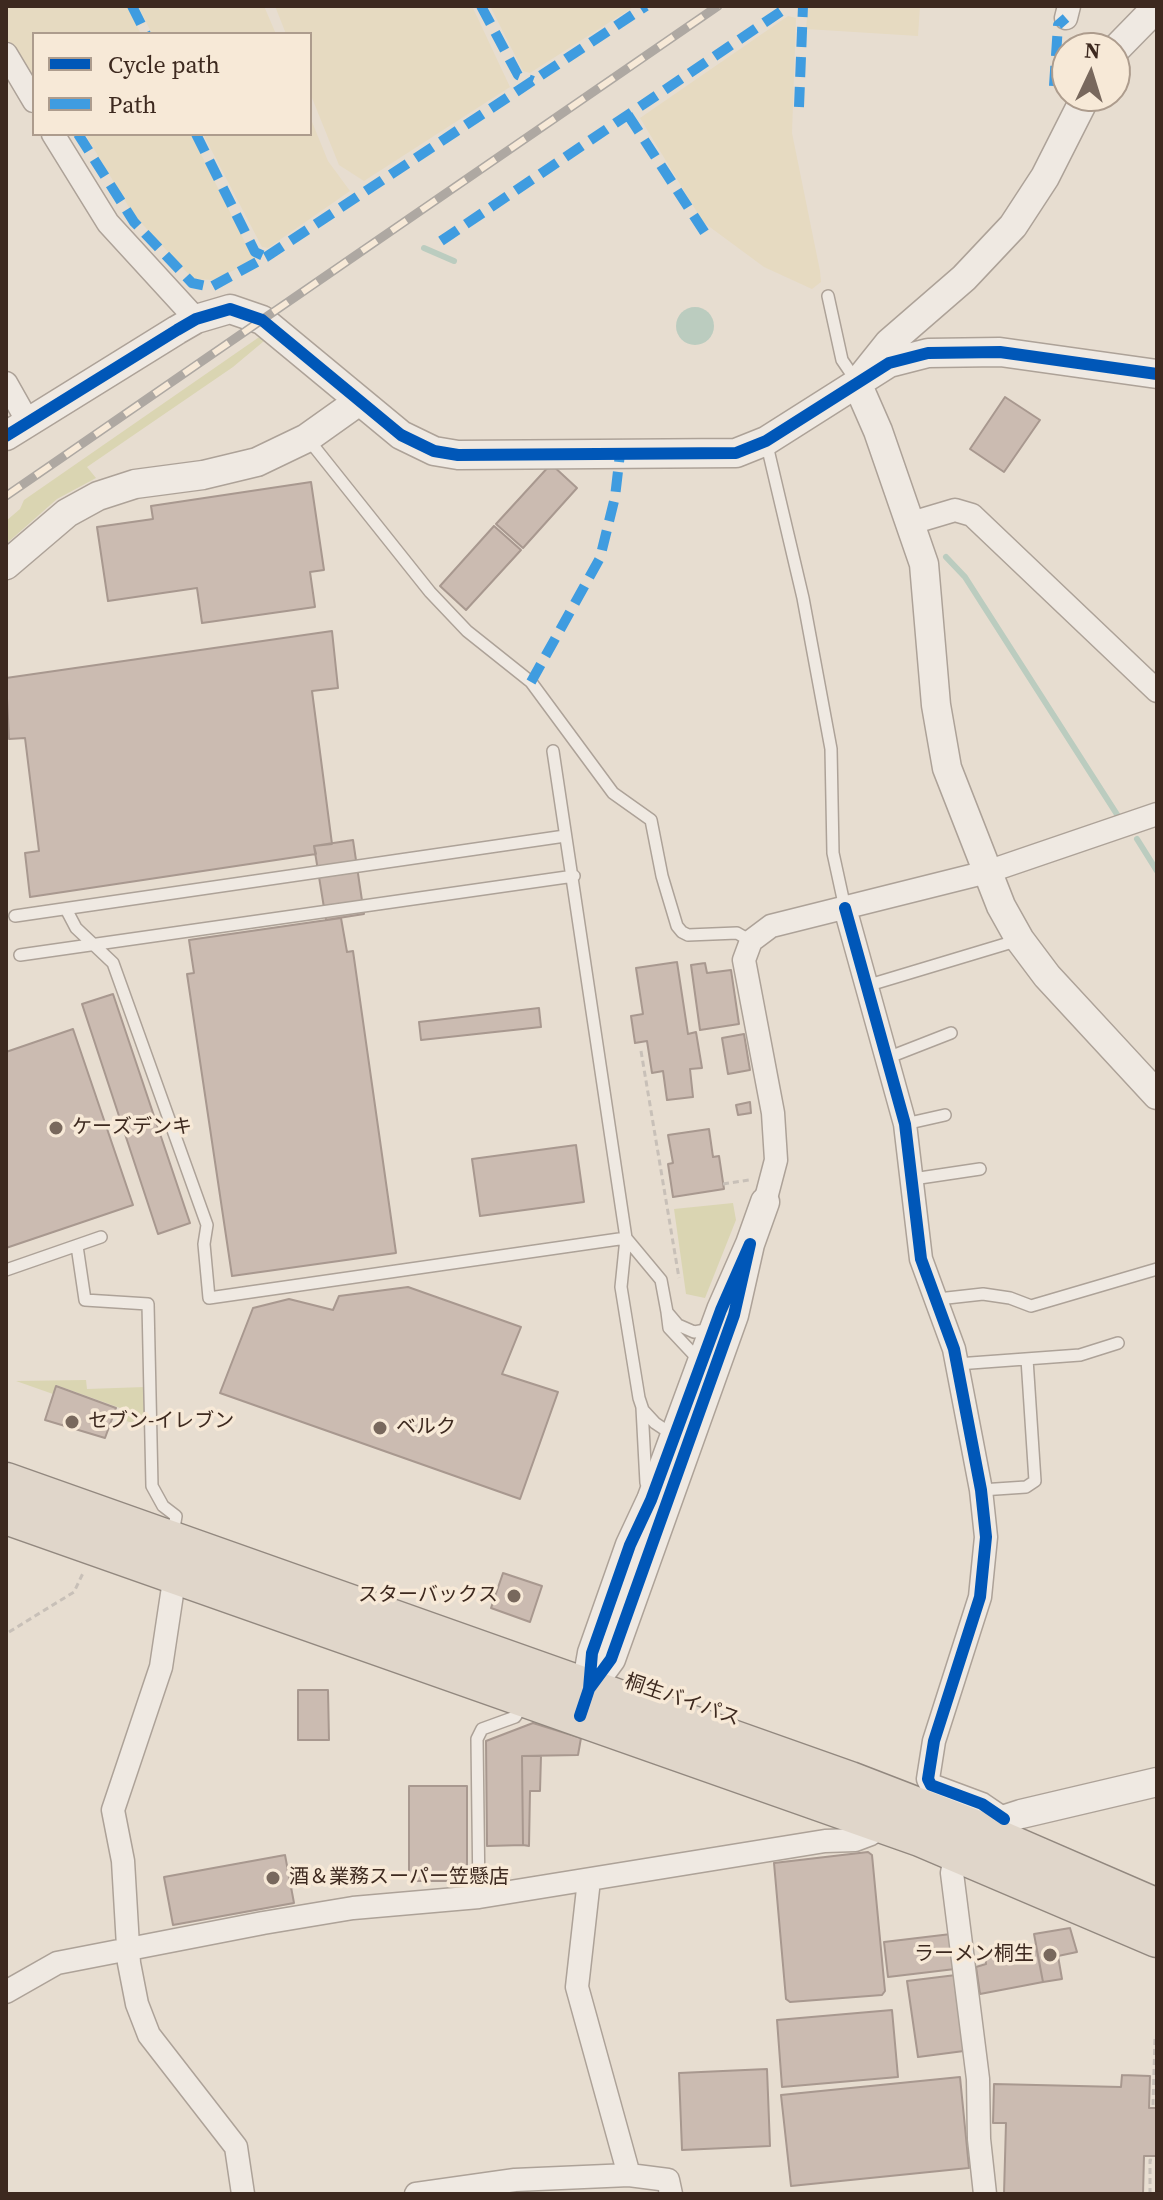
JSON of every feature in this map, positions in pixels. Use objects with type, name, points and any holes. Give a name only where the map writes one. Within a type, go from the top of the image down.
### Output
[{"type":"highway","name":"桐生バイパス","points":[[6,1482],[173,1557],[527,1697],[584,1702],[877,1823],[979,1833],[1157,1938]]},
{"type":"highway","name":"桐生バイパス","points":[[6,1515],[173,1557],[584,1702],[979,1833],[1157,1908]]},
{"type":"street","points":[[1131,34],[1157,7]]},
{"type":"street","points":[[6,54],[32,98]]},
{"type":"street","points":[[857,383],[889,343],[964,278],[1013,226],[1045,177],[1078,112]]},
{"type":"street","points":[[54,136],[108,223],[196,319]]},
{"type":"street","points":[[6,383],[17,429],[196,319],[230,309],[253,314],[401,435],[446,454],[725,455],[766,441],[889,363],[949,350],[1000,352],[1157,374]]},
{"type":"street","points":[[857,383],[878,431],[928,579],[936,705],[947,768],[987,872],[1020,940],[1083,1018],[1157,1095]]},
{"type":"street","points":[[6,565],[67,513],[98,496],[135,484],[229,470],[307,438],[347,413],[359,401]]},
{"type":"street","points":[[908,524],[955,510],[972,515],[1157,691]]},
{"type":"street","points":[[584,1702],[611,1659],[685,1427],[706,1372],[734,1315],[759,1191],[776,1160],[774,1129],[744,960],[751,941],[771,926],[987,872],[1157,814]]},
{"type":"street","points":[[845,908],[905,1124],[921,1259],[938,1299],[957,1364],[981,1490],[986,1537],[980,1597],[934,1741],[928,1779],[931,1785],[982,1804],[979,1833],[952,1873],[978,2079],[979,2139],[985,2194]]},
{"type":"street","points":[[706,1372],[714,1328],[750,1244]]},
{"type":"street","points":[[584,1702],[592,1653],[630,1545],[685,1427]]},
{"type":"street","points":[[173,1557],[164,1655],[113,1810],[123,1861],[127,1950],[137,2004],[149,2035],[231,2139],[238,2155],[243,2194]]},
{"type":"street","points":[[979,1833],[1157,1782]]},
{"type":"street","points":[[6,1992],[57,1963],[305,1915],[479,1897],[825,1841],[864,1838],[877,1823]]},
{"type":"street","points":[[589,1880],[577,1987],[629,2175]]},
{"type":"street","points":[[416,2194],[515,2180],[629,2175],[668,2180],[671,2194]]},
{"type":"lane","points":[[828,296],[842,360],[857,383]]},
{"type":"lane","points":[[307,438],[430,592],[467,631],[531,682],[613,793],[651,820],[662,876],[677,926],[682,932],[688,935],[737,933],[751,941]]},
{"type":"lane","points":[[766,441],[803,598],[831,749],[833,853],[845,908]]},
{"type":"lane","points":[[553,751],[626,1238],[621,1287],[642,1407],[647,1475],[630,1545]]},
{"type":"lane","points":[[15,916],[565,836]]},
{"type":"lane","points":[[20,955],[574,876]]},
{"type":"lane","points":[[66,909],[76,928],[113,963],[207,1225],[204,1244],[209,1298],[626,1238]]},
{"type":"lane","points":[[866,986],[1020,940]]},
{"type":"lane","points":[[887,1058],[951,1033]]},
{"type":"lane","points":[[905,1124],[945,1115]]},
{"type":"lane","points":[[913,1179],[980,1169]]},
{"type":"lane","points":[[6,1270],[101,1237]]},
{"type":"lane","points":[[626,1238],[661,1280],[669,1328],[706,1372]]},
{"type":"lane","points":[[77,1246],[85,1300],[148,1304],[152,1486],[163,1506],[176,1516],[173,1557]]},
{"type":"lane","points":[[938,1299],[983,1294],[1010,1298],[1031,1306],[1157,1269]]},
{"type":"lane","points":[[667,1312],[678,1325],[694,1332],[714,1328]]},
{"type":"lane","points":[[957,1364],[1080,1355],[1118,1343]]},
{"type":"lane","points":[[981,1490],[1026,1487],[1035,1481],[1027,1359]]},
{"type":"lane","points":[[642,1407],[664,1429],[685,1427]]},
{"type":"lane","points":[[479,1897],[475,1760],[478,1733],[515,1717],[527,1697]]},
{"type":"path","points":[[641,1051],[679,1278]]},
{"type":"path","points":[[723,1184],[759,1191]]},
{"type":"path","points":[[9,1632],[74,1592],[88,1560]]},
{"type":"path","points":[[1153,2106],[1155,2039]]},
{"type":"path","points":[[1150,2194],[1150,2158],[1157,2161],[1157,2150]]},
{"type":"shaded area","points":[[6,6],[127,6],[140,32],[32,32],[32,82],[6,38]]},
{"type":"shaded area","points":[[138,6],[264,6],[275,32],[151,32]]},
{"type":"shaded area","points":[[275,6],[472,6],[510,87],[364,181],[339,165],[312,98],[312,32],[285,32]]},
{"type":"shaded area","points":[[490,6],[635,6],[530,73],[523,71]]},
{"type":"shaded area","points":[[808,6],[920,6],[918,36],[806,29]]},
{"type":"shaded area","points":[[788,16],[796,18],[792,133],[821,282],[812,289],[764,267],[703,222],[640,118]]},
{"type":"shaded area","points":[[312,122],[328,161],[350,191],[268,248],[262,247],[204,136],[312,136]]},
{"type":"shaded area","points":[[86,136],[192,136],[249,250],[256,256],[249,263],[213,280],[193,279],[133,214]]},
{"type":"shaded area","points":[[695,307],[708,313],[714,326],[708,339],[695,345],[682,339],[676,326],[682,313]]},
{"type":"shaded area","points":[[265,333],[270,336],[233,367],[87,467],[96,478],[57,499],[6,544],[6,521],[20,509],[24,500]]},
{"type":"shaded area","points":[[733,1203],[736,1220],[705,1298],[686,1294],[674,1209]]},
{"type":"shaded area","points":[[86,1380],[87,1389],[145,1387],[145,1427],[117,1418],[120,1408],[56,1385],[53,1394],[16,1381]]},
{"type":"building","points":[[1005,397],[1040,420],[1004,472],[970,449]]},
{"type":"building","points":[[551,464],[577,488],[523,548],[496,524]]},
{"type":"building","points":[[311,482],[324,570],[310,572],[315,607],[202,623],[197,588],[108,601],[97,527],[153,519],[151,506]]},
{"type":"building","points":[[494,526],[521,550],[466,610],[440,586]]},
{"type":"building","points":[[332,631],[338,688],[312,691],[332,844],[314,846],[316,854],[30,897],[25,853],[39,851],[25,738],[9,739],[6,678]]},
{"type":"building","points":[[353,840],[364,914],[326,920],[314,846]]},
{"type":"building","points":[[341,918],[347,952],[353,951],[396,1253],[232,1276],[187,974],[194,973],[189,940]]},
{"type":"building","points":[[677,962],[688,1034],[696,1032],[702,1068],[690,1069],[693,1097],[667,1100],[663,1071],[652,1073],[647,1041],[635,1043],[631,1016],[643,1014],[636,968]]},
{"type":"building","points":[[705,963],[707,973],[731,970],[739,1024],[700,1030],[691,965]]},
{"type":"building","points":[[113,994],[190,1223],[158,1234],[82,1004]]},
{"type":"building","points":[[539,1008],[541,1027],[421,1040],[419,1022]]},
{"type":"building","name":"ケーズデンキ","points":[[73,1029],[133,1205],[6,1248],[6,1052]]},
{"type":"building","points":[[744,1034],[750,1070],[728,1074],[722,1038]]},
{"type":"building","points":[[750,1102],[751,1113],[738,1115],[736,1105]]},
{"type":"building","points":[[709,1129],[713,1157],[719,1156],[724,1189],[673,1197],[668,1164],[673,1163],[668,1135]]},
{"type":"building","points":[[576,1145],[584,1202],[480,1216],[472,1159]]},
{"type":"building","points":[[408,1287],[521,1327],[502,1374],[558,1392],[520,1499],[220,1393],[253,1308],[289,1299],[333,1310],[339,1296]]},
{"type":"building","points":[[56,1386],[116,1408],[105,1438],[45,1420]]},
{"type":"building","points":[[503,1573],[542,1586],[530,1622],[491,1608]]},
{"type":"building","points":[[298,1690],[328,1690],[329,1740],[298,1740]]},
{"type":"building","points":[[533,1723],[581,1738],[578,1755],[522,1756],[523,1845],[487,1846],[486,1741]]},
{"type":"building","points":[[522,1756],[541,1756],[540,1791],[530,1791],[529,1846],[523,1845]]},
{"type":"building","points":[[409,1786],[467,1786],[467,1881],[409,1881]]},
{"type":"building","points":[[868,1852],[872,1855],[885,1991],[882,1995],[790,2002],[786,1999],[774,1863]]},
{"type":"building","points":[[285,1855],[294,1903],[173,1925],[164,1877]]},
{"type":"building","name":"ラーメン桐生","points":[[1070,1928],[1077,1952],[1058,1956],[1062,1979],[1043,1982],[1034,1934]]},
{"type":"building","points":[[951,1934],[955,1969],[888,1977],[884,1942]]},
{"type":"building","points":[[1036,1946],[1043,1982],[980,1994],[976,1967],[986,1964],[985,1954]]},
{"type":"building","points":[[956,1975],[964,2051],[918,2057],[907,1981]]},
{"type":"building","points":[[892,2010],[898,2077],[782,2087],[777,2020]]},
{"type":"building","points":[[767,2069],[770,2146],[682,2150],[679,2073]]},
{"type":"building","points":[[1122,2075],[1150,2076],[1149,2108],[1157,2108],[1156,2156],[1144,2156],[1143,2194],[1004,2194],[1006,2123],[993,2123],[994,2084],[1121,2087]]},
{"type":"building","points":[[960,2077],[969,2168],[791,2186],[781,2095]]},
{"type":"waterway","points":[[424,248],[454,261]]},
{"type":"waterway","points":[[946,557],[965,577],[1118,816]]},
{"type":"waterway","points":[[1137,839],[1157,871]]},
{"type":"railway","points":[[6,496],[718,6]]},
{"type":"marked path","points":[[132,6],[145,32]]},
{"type":"marked path","points":[[481,6],[518,75],[533,81]]},
{"type":"marked path","points":[[79,136],[134,222],[192,283],[211,287],[266,257],[646,6]]},
{"type":"marked path","points":[[441,241],[789,6]]},
{"type":"marked path","points":[[799,107],[803,6]]},
{"type":"marked path","points":[[1058,32],[1058,25],[1066,18]]},
{"type":"marked path","points":[[628,115],[705,233]]},
{"type":"marked path","points":[[197,136],[255,252],[266,257]]},
{"type":"marked path","points":[[531,682],[600,558],[615,497],[620,454]]},
{"type":"cycle path","points":[[6,436],[196,319],[230,309],[262,320],[401,435],[434,451],[458,455],[736,453],[766,441],[889,363],[928,353],[1000,352],[1157,374]]},
{"type":"cycle path","points":[[845,908],[905,1124],[921,1259],[954,1349],[981,1490],[986,1537],[980,1597],[934,1741],[928,1779],[931,1785],[982,1804],[1004,1819]]},
{"type":"cycle path","points":[[580,1716],[589,1689],[592,1653],[630,1545],[651,1500],[721,1310],[750,1244],[734,1315],[611,1659],[589,1689]]},
{"type":"place","name":"ケーズデンキ","points":[[56,1128]]},
{"type":"place","name":"セブン-イレブン","points":[[72,1422]]},
{"type":"place","name":"ベルク","points":[[380,1428]]},
{"type":"place","name":"スターバックス","points":[[514,1596]]},
{"type":"place","name":"酒＆業務スーパー笠懸店","points":[[273,1878]]},
{"type":"place","name":"ラーメン桐生","points":[[1050,1955]]}]
